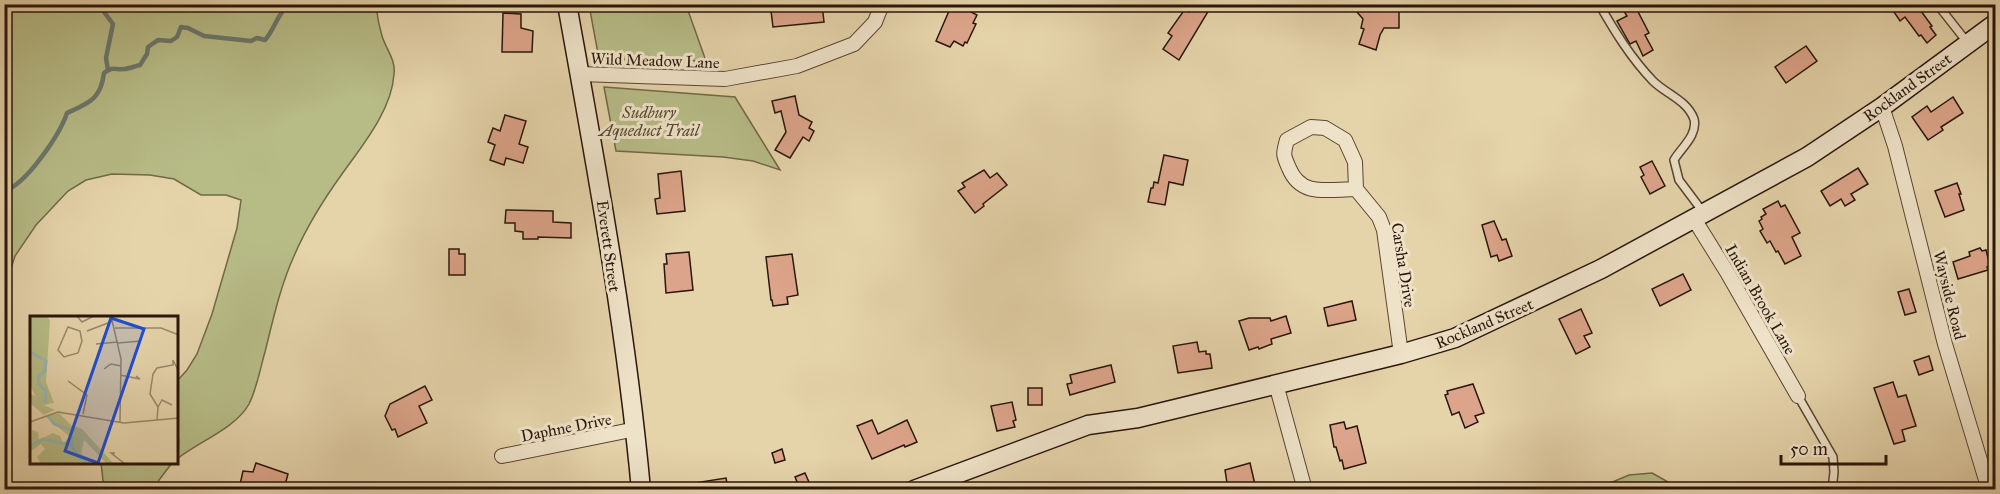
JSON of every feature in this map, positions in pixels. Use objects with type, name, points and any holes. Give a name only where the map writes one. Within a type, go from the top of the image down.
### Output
[{"type":"street","name":"Everett Street","points":[[567,4],[603,199],[636,429],[641,489]]},
{"type":"street","name":"Wild Meadow Lane","points":[[580,74],[725,79],[797,66],[854,44],[875,22],[882,4]]},
{"type":"street","name":"Rockland Street","points":[[914,489],[1088,425],[1138,418],[1401,354],[1455,338],[1495,321],[1601,269],[1807,157],[1882,107],[1995,23]]},
{"type":"street","name":"Wayside Road","points":[[1882,107],[1895,146],[1945,344],[1989,489]]},
{"type":"street","points":[[1311,126],[1325,128],[1346,140],[1355,162],[1356,189],[1320,191],[1302,187],[1291,173],[1283,154],[1287,140],[1311,126]]},
{"type":"street","name":"Carsha Drive","points":[[1356,189],[1379,217],[1384,230],[1401,354]]},
{"type":"street","name":"Indian Brook Lane","points":[[1699,217],[1727,272],[1798,396]]},
{"type":"street","points":[[1276,384],[1305,489]]},
{"type":"street","name":"Daphne Drive","points":[[502,456],[636,429]]},
{"type":"lane","points":[[1599,4],[1618,39],[1655,83],[1685,105],[1694,119],[1692,135],[1674,160],[1679,180],[1699,217]]},
{"type":"lane","points":[[1937,4],[1968,43]]},
{"type":"lane","points":[[1798,396],[1833,457],[1832,489]]},
{"type":"green space","points":[[206,4],[218,10],[226,4],[376,5],[381,32],[394,69],[388,101],[367,140],[322,204],[294,256],[281,292],[249,404],[243,413],[226,427],[178,458],[178,380],[197,354],[212,314],[237,228],[241,200],[226,195],[201,195],[174,179],[150,175],[112,174],[86,180],[68,191],[36,225],[15,256],[5,287],[5,5]]},
{"type":"green space","name":"Sudbury Aqueduct Trail","points":[[589,5],[686,5],[706,61],[599,59]]},
{"type":"green space","name":"Sudbury Aqueduct Trail","points":[[604,87],[735,97],[780,170],[753,161],[723,157],[616,151]]},
{"type":"green space","points":[[101,464],[171,464],[159,480],[156,490],[104,489]]},
{"type":"green space","points":[[1652,473],[1670,483],[1674,489],[1596,489],[1629,475]]},
{"type":"building","points":[[801,4],[822,4],[824,22],[773,27],[771,11],[802,7]]},
{"type":"building","points":[[952,4],[977,15],[973,23],[976,24],[967,43],[965,42],[963,46],[954,41],[950,47],[936,41]]},
{"type":"building","points":[[1195,4],[1202,4],[1209,10],[1179,60],[1163,49],[1172,36],[1168,33],[1185,9],[1189,12]]},
{"type":"building","points":[[1628,4],[1634,4],[1649,33],[1645,35],[1653,50],[1643,56],[1636,41],[1630,44],[1617,21],[1627,16],[1622,8]]},
{"type":"building","points":[[1904,4],[1921,4],[1918,7],[1936,35],[1927,43],[1905,17],[1900,21],[1894,12]]},
{"type":"building","points":[[1364,5],[1372,10],[1399,9],[1399,28],[1384,28],[1376,50],[1359,44],[1364,29],[1361,28],[1363,19],[1357,12],[1358,8]]},
{"type":"building","points":[[503,13],[521,14],[521,28],[533,31],[532,52],[502,52]]},
{"type":"building","points":[[1806,46],[1817,61],[1786,83],[1775,67]]},
{"type":"building","points":[[795,96],[799,115],[812,122],[809,128],[814,131],[809,141],[803,137],[790,158],[775,150],[786,132],[781,111],[775,113],[772,101]]},
{"type":"building","points":[[1953,97],[1963,113],[1941,127],[1943,130],[1928,140],[1912,117],[1927,106],[1931,112]]},
{"type":"building","points":[[505,115],[526,121],[519,144],[528,147],[523,163],[506,158],[504,165],[490,160],[495,145],[488,142],[493,128],[500,131]]},
{"type":"building","points":[[1164,155],[1188,160],[1183,185],[1169,182],[1165,205],[1148,202],[1154,182],[1158,183]]},
{"type":"building","points":[[1652,161],[1665,186],[1650,194],[1641,177],[1644,175],[1640,167]]},
{"type":"building","points":[[1858,168],[1868,184],[1851,194],[1855,200],[1845,206],[1841,199],[1830,206],[1821,191]]},
{"type":"building","points":[[984,170],[990,178],[997,173],[1007,185],[975,213],[958,191],[965,187],[962,183]]},
{"type":"building","points":[[681,171],[685,211],[657,214],[655,199],[660,198],[658,174]]},
{"type":"building","points":[[1957,183],[1964,210],[1945,217],[1935,191]]},
{"type":"building","points":[[1778,201],[1781,207],[1785,205],[1800,233],[1792,237],[1801,256],[1785,264],[1778,251],[1776,252],[1770,241],[1767,243],[1760,231],[1763,229],[1759,221],[1766,214],[1763,209]]},
{"type":"building","points":[[506,210],[553,211],[553,222],[571,223],[571,238],[523,239],[523,232],[515,231],[515,223],[505,223]]},
{"type":"building","points":[[1494,221],[1502,240],[1506,239],[1512,256],[1499,261],[1497,255],[1491,257],[1482,225]]},
{"type":"building","points":[[1980,248],[1982,251],[1986,250],[1990,266],[1987,267],[1988,270],[1958,279],[1953,262],[1970,256],[1969,252]]},
{"type":"building","points":[[449,249],[459,249],[459,254],[465,254],[465,275],[449,275]]},
{"type":"building","points":[[689,252],[693,290],[666,293],[664,264],[667,264],[666,254]]},
{"type":"building","points":[[792,254],[798,295],[787,297],[788,304],[773,306],[766,257]]},
{"type":"building","points":[[1683,274],[1691,290],[1660,306],[1652,289]]},
{"type":"building","points":[[1909,289],[1916,312],[1905,315],[1898,292]]},
{"type":"building","points":[[1352,301],[1356,320],[1328,326],[1324,308]]},
{"type":"building","points":[[1581,309],[1592,333],[1584,336],[1590,347],[1576,354],[1559,319]]},
{"type":"building","points":[[1286,316],[1291,333],[1271,339],[1272,344],[1249,350],[1239,321],[1249,318],[1270,318],[1271,321]]},
{"type":"building","points":[[1197,342],[1199,352],[1206,351],[1206,354],[1210,354],[1212,368],[1178,373],[1173,346]]},
{"type":"building","points":[[1929,356],[1933,370],[1919,375],[1914,361]]},
{"type":"building","points":[[1111,365],[1115,382],[1070,395],[1067,384],[1072,383],[1070,375]]},
{"type":"building","points":[[1893,382],[1898,397],[1906,395],[1916,426],[1902,430],[1905,441],[1894,444],[1874,388]]},
{"type":"building","points":[[1473,384],[1484,413],[1475,416],[1478,422],[1465,428],[1459,412],[1452,415],[1445,395],[1448,394],[1447,391]]},
{"type":"building","points":[[425,386],[432,400],[419,406],[427,423],[398,437],[385,416],[390,404]]},
{"type":"building","points":[[1028,388],[1042,388],[1042,405],[1028,405]]},
{"type":"building","points":[[1012,402],[1016,420],[1013,421],[1015,427],[997,431],[991,406]]},
{"type":"building","points":[[872,420],[878,434],[907,420],[917,442],[872,459],[857,426]]},
{"type":"building","points":[[1344,422],[1346,429],[1357,426],[1366,463],[1344,469],[1342,460],[1340,461],[1336,447],[1334,447],[1330,425]]},
{"type":"building","points":[[782,449],[785,460],[775,463],[772,453]]},
{"type":"building","points":[[256,463],[288,474],[284,489],[239,489],[243,471],[253,472]]},
{"type":"building","points":[[1250,463],[1256,489],[1228,489],[1225,470]]},
{"type":"building","points":[[805,473],[812,489],[800,489],[795,477]]},
{"type":"building","points":[[726,478],[728,489],[695,489],[694,483]]},
{"type":"waterway","points":[[98,4],[113,24],[106,58],[108,70]]},
{"type":"waterway","points":[[4,191],[22,179],[41,158],[67,113],[93,99],[107,71],[140,65],[147,54],[148,47],[158,40],[171,41],[177,37],[181,27],[204,36],[251,41],[257,38],[265,40],[289,4]]}]
